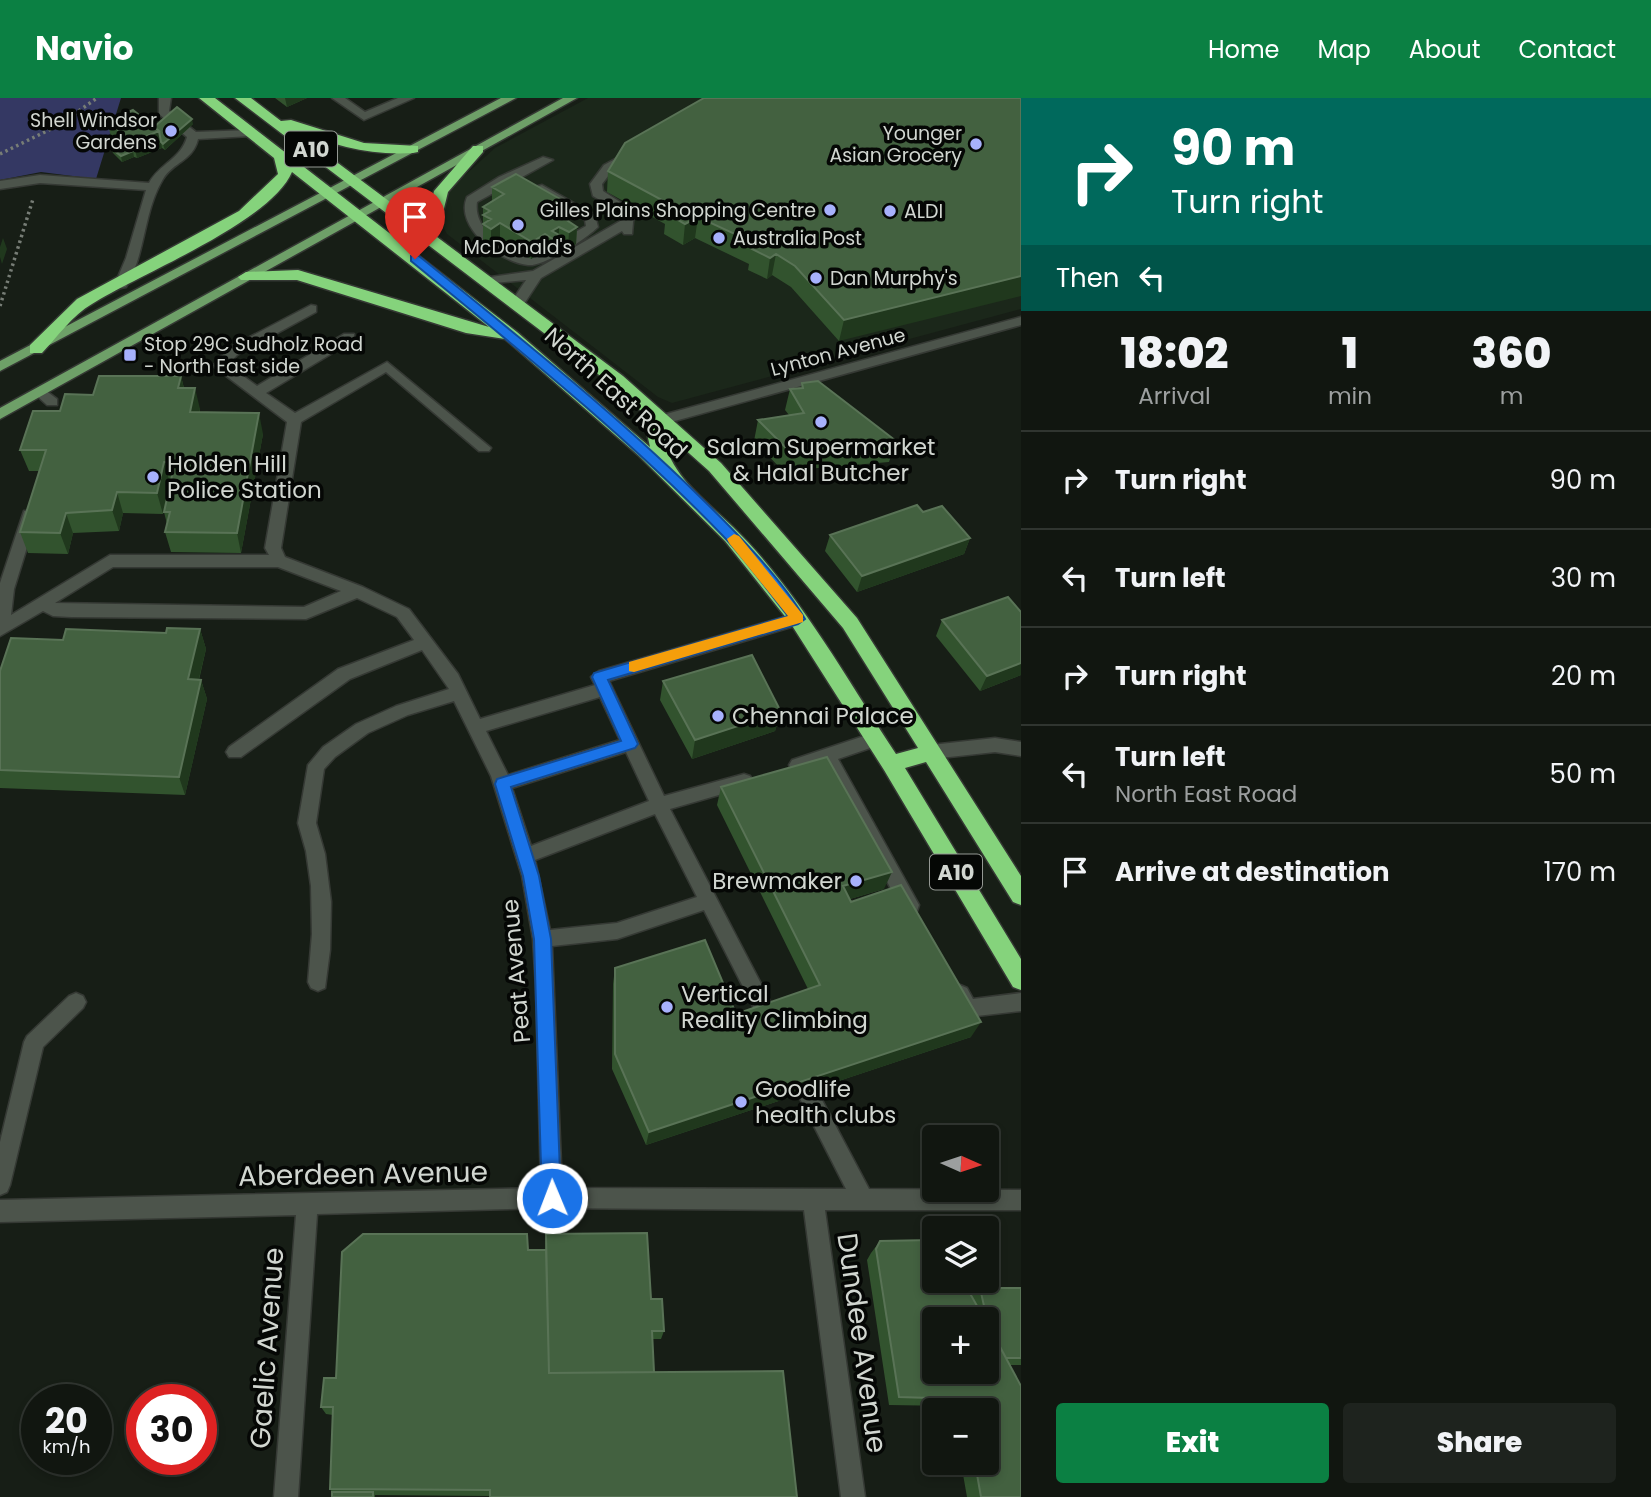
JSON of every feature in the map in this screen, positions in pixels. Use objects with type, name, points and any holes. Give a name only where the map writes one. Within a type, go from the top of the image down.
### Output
[{"type":"highway","name":"North East Road","points":[[206,98],[511,336],[670,475],[731,536],[798,619],[876,739],[1021,980]]},
{"type":"highway","name":"North East Road","points":[[242,98],[489,281],[664,419],[753,507],[850,623],[1021,895]]},
{"type":"highway","points":[[268,117],[364,149],[383,152],[413,149]]},
{"type":"highway","points":[[430,237],[441,191],[478,149]]},
{"type":"highway","points":[[36,349],[83,302],[121,284],[244,214],[274,188],[285,174],[285,164],[279,155]]},
{"type":"highway","points":[[246,277],[298,275],[472,329],[511,336]]},
{"type":"highway","points":[[664,419],[654,424],[655,438],[670,475]]},
{"type":"highway","points":[[891,764],[932,752]]},
{"type":"main road","points":[[0,367],[510,98]]},
{"type":"main road","points":[[0,414],[47,397],[246,277],[571,98]]},
{"type":"street","points":[[165,98],[163,112],[193,136],[251,133]]},
{"type":"street","points":[[338,98],[365,117],[408,98]]},
{"type":"street","points":[[121,284],[134,257],[156,177],[187,155],[193,136]]},
{"type":"street","points":[[489,281],[536,275],[628,226],[628,211],[597,193],[596,184],[608,168],[640,149]]},
{"type":"street","points":[[522,184],[547,160]]},
{"type":"street","points":[[0,186],[40,179],[153,187]]},
{"type":"street","points":[[503,180],[522,184],[591,218],[592,227],[542,258],[530,262],[476,230],[470,214],[471,200],[503,180]]},
{"type":"street","points":[[522,184],[556,209],[583,215]]},
{"type":"street","points":[[517,304],[536,275]]},
{"type":"street","points":[[294,420],[220,366],[222,360],[311,309]]},
{"type":"street","name":"Lynton Avenue","points":[[664,419],[1019,323]]},
{"type":"street","points":[[256,393],[349,337]]},
{"type":"street","points":[[294,420],[387,366],[484,447]]},
{"type":"street","points":[[33,500],[3,589],[2,615],[5,627],[110,561],[279,561],[273,548],[294,420]]},
{"type":"street","name":"Peat Avenue","points":[[279,561],[357,591],[403,613],[459,693],[502,784],[524,856],[542,939],[552,1198]]},
{"type":"street","points":[[43,603],[53,610],[71,611],[306,613],[357,591]]},
{"type":"street","points":[[798,619],[599,677],[659,805],[862,1198]]},
{"type":"street","points":[[235,752],[344,674],[425,642]]},
{"type":"street","points":[[476,727],[604,689]]},
{"type":"street","points":[[318,982],[322,925],[320,883],[316,851],[307,830],[316,766],[340,744],[380,720],[430,700],[459,693]]},
{"type":"street","points":[[524,856],[659,805],[828,756],[876,739]]},
{"type":"street","points":[[502,784],[630,744]]},
{"type":"street","points":[[932,752],[995,745],[1021,749]]},
{"type":"street","points":[[828,756],[922,926]]},
{"type":"street","points":[[542,939],[617,932],[708,901]]},
{"type":"street","points":[[948,973],[968,1008],[1021,1002]]},
{"type":"street","points":[[0,1185],[34,1042],[76,1002]]},
{"type":"street","name":"Aberdeen Avenue","points":[[0,1211],[552,1198],[1021,1200]]},
{"type":"street","name":"Dundee Avenue","points":[[813,1198],[853,1497]]},
{"type":"street","name":"Gaelic Avenue","points":[[286,1497],[307,1203]]},
{"type":"path","points":[[0,154],[59,125],[97,98]]},
{"type":"path","points":[[0,306],[40,179]]},
{"type":"shaded area","points":[[0,98],[121,98],[96,179],[41,172],[0,180]]},
{"type":"shaded area","points":[[588,98],[1021,98],[1021,309],[672,403],[658,397],[447,234],[440,221],[442,196],[495,148]]},
{"type":"building","name":"Gilles Plains Shopping Centre","points":[[704,98],[1021,98],[1021,276],[844,320],[795,266],[776,254],[770,258],[752,249],[757,244],[698,217],[685,224],[666,213],[675,207],[608,171],[625,143]]},
{"type":"building","points":[[177,107],[192,119],[163,144],[159,131],[154,127]]},
{"type":"building","points":[[133,110],[159,131],[133,142],[107,121]]},
{"type":"building","points":[[123,143],[133,151],[121,156],[111,148]]},
{"type":"building","name":"McDonald's","points":[[516,174],[560,199],[547,207],[577,227],[569,232],[559,227],[552,231],[561,236],[554,240],[545,234],[532,242],[500,223],[491,229],[483,224],[491,219],[483,215],[490,211],[483,207],[504,194],[492,187]]},
{"type":"building","name":"Holden Hill Police Station","points":[[99,376],[181,376],[178,388],[195,388],[190,412],[259,413],[237,533],[165,532],[170,512],[164,512],[175,462],[164,462],[157,493],[117,492],[112,510],[66,513],[60,533],[20,532],[46,450],[20,450],[33,411],[60,411],[65,394],[93,395]]},
{"type":"building","points":[[818,381],[896,441],[788,450],[758,420],[804,413],[790,389],[803,388],[802,383]]},
{"type":"building","points":[[917,505],[923,512],[942,506],[970,538],[862,576],[830,535]]},
{"type":"building","points":[[1008,597],[1021,612],[1021,663],[987,676],[942,620]]},
{"type":"building","points":[[167,628],[200,629],[188,679],[201,680],[179,777],[0,770],[0,671],[11,638],[63,640],[66,629],[166,633]]},
{"type":"building","name":"Chennai Palace","points":[[752,655],[781,712],[695,740],[663,681]]},
{"type":"building","points":[[827,757],[892,872],[843,886],[851,902],[901,885],[981,1022],[649,1132],[615,1054],[615,968],[705,940],[736,1014],[820,985],[721,787]]},
{"type":"building","points":[[647,1233],[651,1299],[662,1299],[664,1331],[652,1331],[654,1372],[549,1373],[546,1234]]},
{"type":"building","points":[[363,1234],[527,1234],[528,1250],[546,1250],[549,1373],[783,1371],[797,1497],[490,1497],[490,1490],[330,1489],[333,1407],[321,1407],[324,1378],[336,1378],[342,1252]]},
{"type":"building","points":[[922,1240],[922,1293],[970,1293],[978,1307],[922,1307],[922,1384],[999,1384],[999,1345],[1021,1386],[1021,1497],[981,1497],[977,1475],[999,1475],[999,1398],[899,1397],[876,1249],[880,1241]]},
{"type":"building","points":[[999,1288],[1021,1288],[1021,1358],[1006,1358],[999,1345],[999,1307],[984,1307],[981,1293],[999,1293]]},
{"type":"building","points":[[332,1492],[373,1492],[373,1497],[332,1497]]},
{"type":"slow traffic","points":[[634,666],[798,619],[734,539]]},
{"type":"place","name":"Shell Windsor Gardens","points":[[171,131]]},
{"type":"place","name":"Younger Asian Grocery","points":[[976,144]]},
{"type":"place","name":"Gilles Plains Shopping Centre","points":[[830,210]]},
{"type":"place","name":"ALDI","points":[[890,211]]},
{"type":"place","name":"McDonald's","points":[[518,225]]},
{"type":"place","name":"Australia Post","points":[[719,238]]},
{"type":"place","name":"Dan Murphy's","points":[[816,278]]},
{"type":"place","name":"Stop 29C Sudholz Road - North East side","points":[[130,355]]},
{"type":"place","name":"Salam Supermarket & Halal Butcher","points":[[821,422]]},
{"type":"place","name":"Holden Hill Police Station","points":[[153,477]]},
{"type":"place","name":"Chennai Palace","points":[[718,716]]},
{"type":"place","name":"Brewmaker","points":[[856,881]]},
{"type":"place","name":"Vertical Reality Climbing","points":[[667,1007]]},
{"type":"place","name":"Goodlife health clubs","points":[[741,1102]]},
{"type":"route","points":[[415,259],[570,386],[670,475],[731,536],[798,619],[599,677],[630,744],[502,784],[531,876],[542,939],[546,988],[552,1198]]}]
